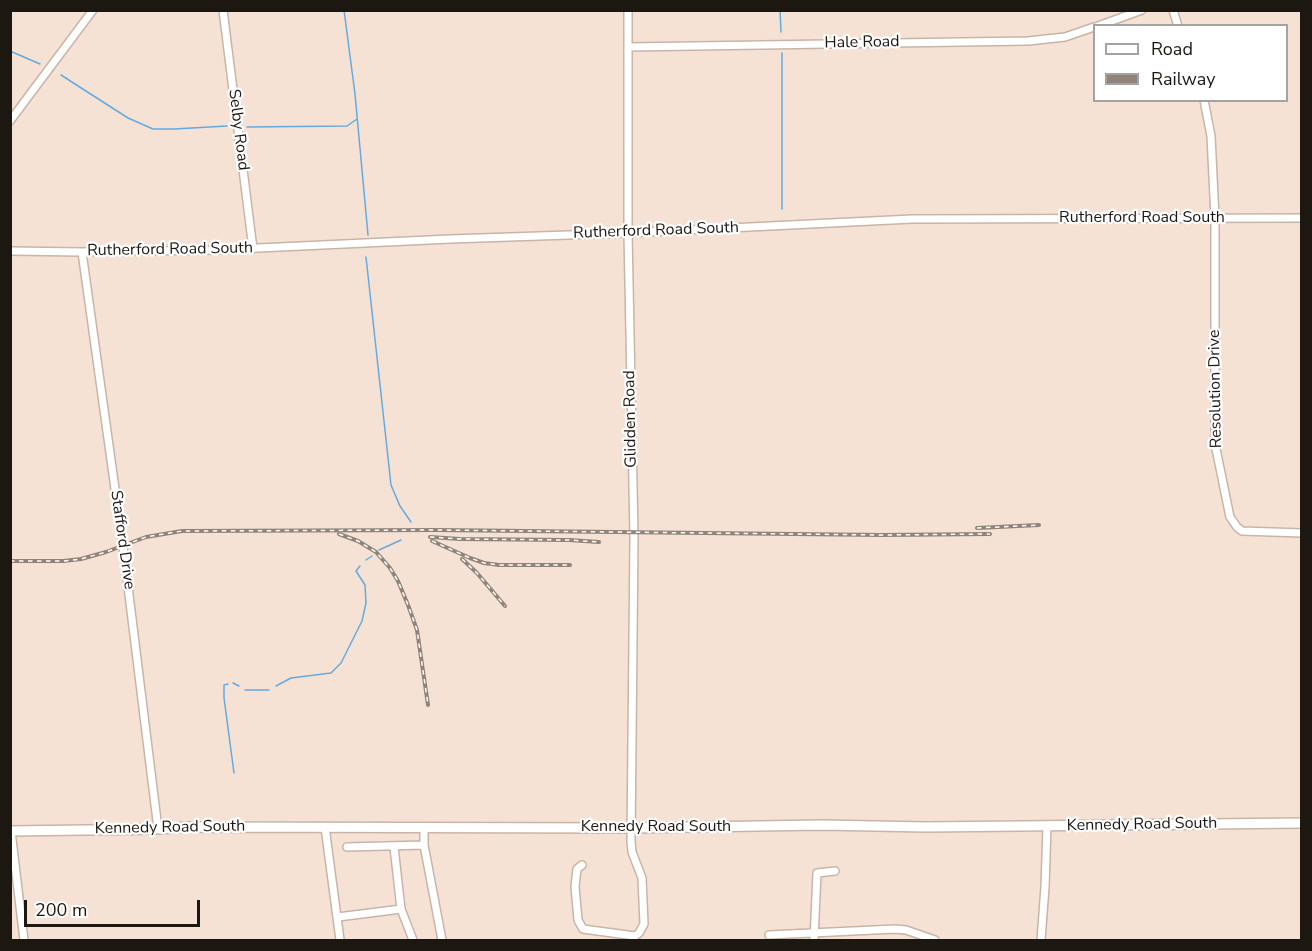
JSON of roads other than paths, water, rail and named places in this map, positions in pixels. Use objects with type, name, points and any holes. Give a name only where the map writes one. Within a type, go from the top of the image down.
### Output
[{"type":"main road","name":"Kennedy Road South","points":[[11,831],[189,827],[631,828],[822,825],[920,827],[1302,823]]},
{"type":"street","points":[[10,121],[93,10]]},
{"type":"street","name":"Selby Road","points":[[223,10],[253,249]]},
{"type":"street","name":"Glidden Road","points":[[582,865],[577,869],[575,887],[578,920],[583,929],[635,936],[639,933],[644,924],[642,878],[632,852],[631,828],[634,532],[628,233],[628,10]]},
{"type":"street","name":"Hale Road","points":[[1102,24],[1142,10]]},
{"type":"street","name":"Hale Road","points":[[628,46],[1028,41],[1065,37],[1093,27]]},
{"type":"street","name":"Resolution Drive","points":[[1204,102],[1211,136],[1215,218],[1215,444],[1230,516],[1236,527],[1242,531],[1302,533]]},
{"type":"street","name":"Rutherford Road South","points":[[10,251],[253,249],[912,219],[1302,218]]},
{"type":"street","name":"Stafford Drive","points":[[82,252],[123,546],[158,829]]},
{"type":"street","points":[[1041,940],[1047,826]]},
{"type":"street","points":[[326,827],[340,940]]},
{"type":"street","points":[[424,827],[424,845],[442,940]]},
{"type":"street","points":[[11,831],[24,940]]},
{"type":"street","points":[[347,848],[424,845]]},
{"type":"street","points":[[394,847],[401,909],[413,940]]},
{"type":"street","points":[[814,937],[817,873],[835,871]]},
{"type":"street","points":[[338,917],[401,909]]},
{"type":"street","points":[[769,935],[814,937],[906,930],[935,940]]},
{"type":"waterway","points":[[344,10],[355,94],[368,235]]},
{"type":"waterway","points":[[780,10],[781,32]]},
{"type":"waterway","points":[[10,51],[40,64]]},
{"type":"waterway","points":[[782,53],[782,209]]},
{"type":"waterway","points":[[61,75],[128,118],[153,129],[227,126]]},
{"type":"waterway","points":[[247,127],[347,126],[357,119]]},
{"type":"waterway","points":[[366,257],[391,485],[400,506],[411,522]]},
{"type":"waterway","points":[[379,550],[401,540]]},
{"type":"waterway","points":[[366,560],[372,556]]},
{"type":"waterway","points":[[276,686],[291,678],[331,673],[341,663],[362,621],[366,603],[365,585],[356,571],[360,566]]},
{"type":"waterway","points":[[233,683],[239,686]]},
{"type":"waterway","points":[[228,684],[224,685],[224,698],[234,773]]},
{"type":"waterway","points":[[245,690],[269,690]]},
{"type":"railway","points":[[977,528],[1039,525]]},
{"type":"railway","points":[[10,561],[81,559],[146,537],[182,531],[437,530],[990,534]]},
{"type":"railway","points":[[339,534],[358,541],[376,552],[398,581],[417,630],[428,705]]},
{"type":"railway","points":[[430,537],[599,542]]},
{"type":"railway","points":[[432,541],[484,563],[570,565]]},
{"type":"railway","points":[[462,559],[505,606]]}]
